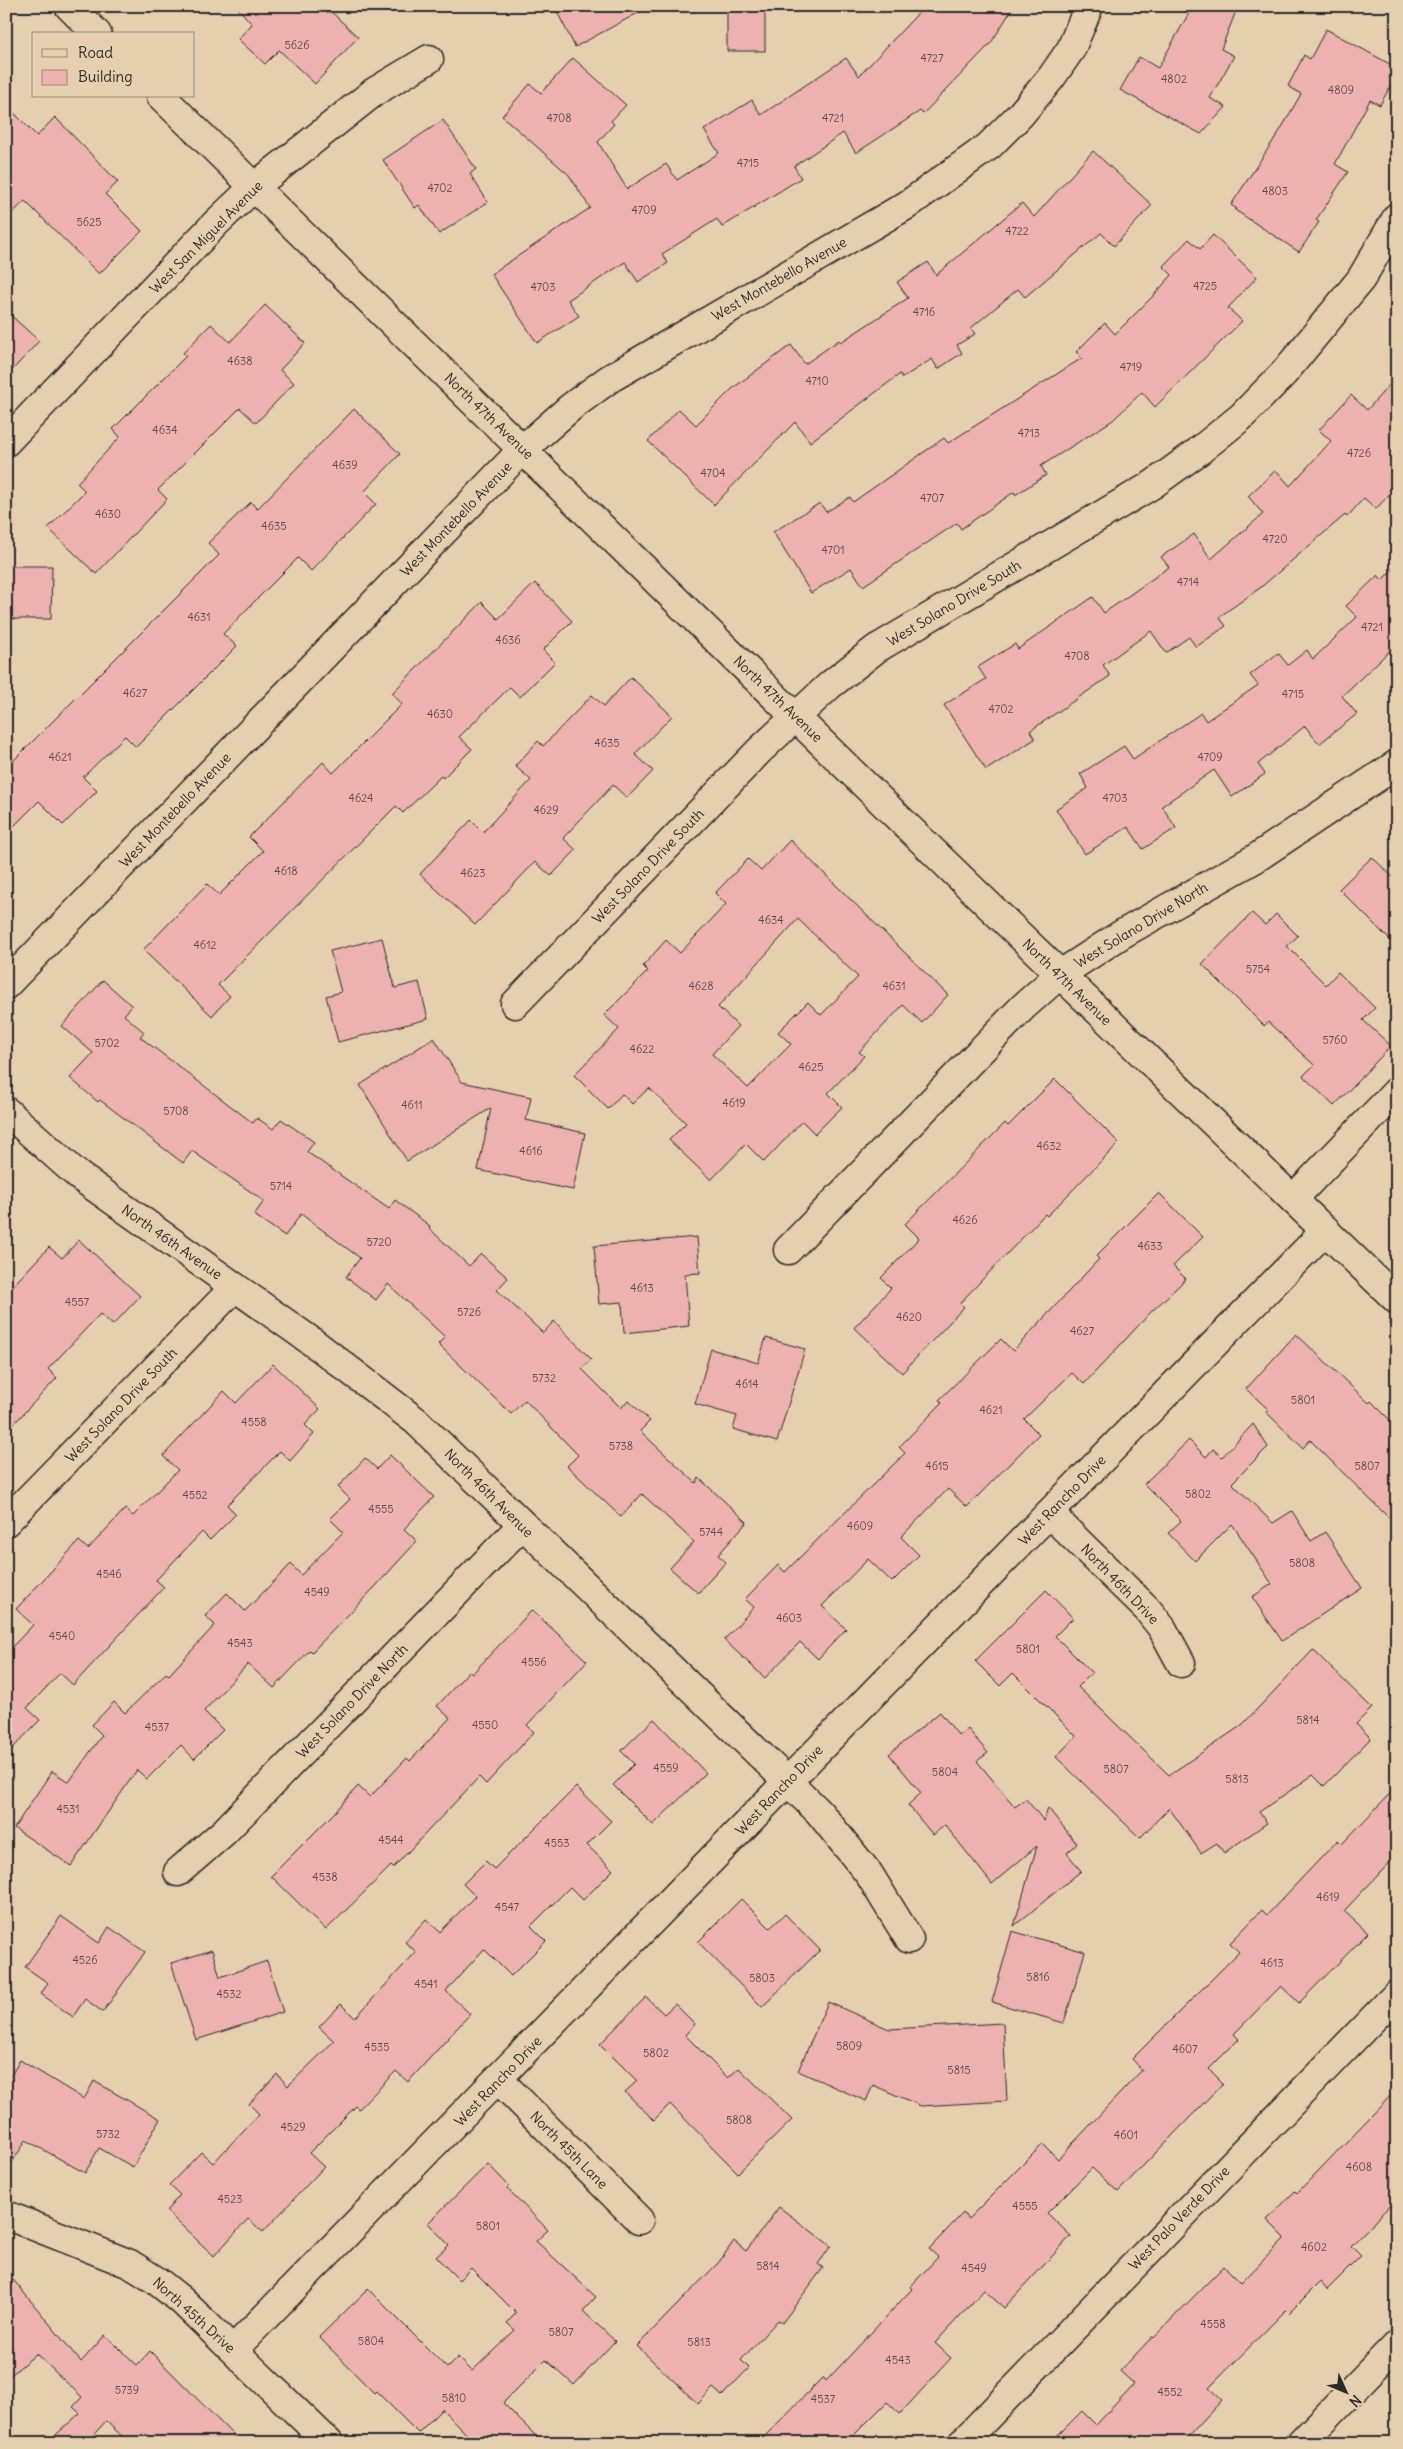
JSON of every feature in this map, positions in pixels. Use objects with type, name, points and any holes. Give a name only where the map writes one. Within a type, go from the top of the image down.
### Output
[{"type":"street","points":[[69,6],[95,32]]},
{"type":"street","name":"West Montebello Avenue","points":[[6,985],[523,449],[572,406],[609,379],[907,205],[989,146],[1020,115],[1051,78],[1071,49],[1089,6]]},
{"type":"street","name":"West San Miguel Avenue","points":[[6,442],[216,223],[254,187],[374,92],[429,59]]},
{"type":"street","name":"North 47th Avenue","points":[[163,98],[1059,975],[1397,1300]]},
{"type":"street","name":"West Solano Drive South","points":[[515,1004],[759,751],[830,685],[876,649],[1152,485],[1199,451],[1234,422],[1284,373],[1356,286],[1397,217]]},
{"type":"street","name":"West Solano Drive North","points":[[788,1250],[1023,1007],[1059,975],[1122,934],[1256,858],[1397,764]]},
{"type":"street","points":[[1292,1199],[1397,1091]]},
{"type":"street","name":"North 46th Avenue","points":[[6,1111],[79,1176],[318,1346],[416,1421],[820,1812],[869,1874],[909,1939]]},
{"type":"street","name":"West Rancho Drive","points":[[233,2350],[499,2080],[788,1780],[1326,1230]]},
{"type":"street","name":"West Solano Drive South","points":[[6,1522],[235,1287]]},
{"type":"street","name":"North 46th Drive","points":[[1049,1512],[1147,1609],[1162,1628],[1181,1663]]},
{"type":"street","name":"West Solano Drive North","points":[[178,1872],[224,1832],[522,1525]]},
{"type":"street","name":"West Palo Verde Drive","points":[[962,2443],[1397,1994]]},
{"type":"street","name":"North 45th Lane","points":[[499,2080],[639,2220]]},
{"type":"street","name":"North 45th Drive","points":[[6,2215],[130,2264],[169,2290],[329,2443]]},
{"type":"street","points":[[1301,2443],[1397,2344]]},
{"type":"building","points":[[236,6],[325,6],[358,37],[315,84],[279,50],[265,64],[238,39],[252,24]]},
{"type":"building","points":[[554,6],[651,6],[575,47]]},
{"type":"building","points":[[727,6],[765,6],[765,51],[727,51]]},
{"type":"building","points":[[925,6],[1014,6],[991,43],[923,114],[920,111],[856,153],[843,133],[794,166],[801,178],[722,227],[717,219],[662,254],[668,263],[638,282],[625,262],[568,300],[579,316],[537,343],[491,274],[590,208],[569,175],[502,116],[530,84],[541,93],[573,58],[626,105],[611,121],[614,124],[598,142],[627,189],[666,164],[677,180],[719,153],[704,130],[752,100],[761,115],[846,58],[859,76]]},
{"type":"building","points":[[1193,6],[1238,6],[1221,49],[1234,56],[1210,98],[1226,107],[1201,134],[1120,90],[1139,57],[1158,68]]},
{"type":"building","points":[[1326,29],[1397,68],[1397,74],[1380,105],[1370,100],[1335,164],[1348,172],[1316,220],[1319,222],[1299,252],[1235,210],[1237,209],[1231,205],[1281,129],[1301,94],[1288,86],[1304,55],[1310,59]]},
{"type":"building","points":[[6,105],[37,136],[55,117],[118,182],[105,194],[142,231],[99,274],[25,201],[6,219]]},
{"type":"building","points":[[443,120],[476,169],[470,174],[488,202],[439,234],[419,205],[415,208],[383,160]]},
{"type":"building","points":[[1093,151],[1152,205],[1114,246],[1101,233],[1025,297],[1018,289],[971,328],[975,334],[957,345],[962,353],[938,369],[932,359],[902,378],[900,374],[810,442],[795,422],[714,505],[648,441],[679,409],[696,425],[733,388],[791,345],[805,364],[839,340],[841,342],[908,298],[897,282],[928,262],[936,275],[1022,203],[1034,217]]},
{"type":"building","points":[[1213,235],[1257,277],[1228,308],[1242,321],[1155,407],[1142,392],[1113,420],[1041,466],[1046,475],[1015,495],[1014,492],[961,529],[957,523],[863,586],[851,568],[811,593],[773,532],[820,503],[826,512],[850,497],[853,502],[944,438],[948,443],[1082,358],[1076,352],[1105,323],[1115,334],[1172,275],[1163,266],[1189,239],[1200,249]]},
{"type":"building","points":[[265,305],[305,343],[280,370],[294,383],[256,423],[240,408],[158,490],[167,499],[96,574],[48,528],[85,491],[77,483],[120,437],[113,429],[186,356],[183,353],[211,324],[230,342]]},
{"type":"building","points":[[6,311],[39,341],[6,377]]},
{"type":"building","points":[[1397,376],[1397,486],[1376,509],[1364,498],[1347,517],[1345,515],[1260,588],[1219,617],[1226,626],[1196,647],[1189,637],[1166,653],[1151,631],[1103,665],[1110,676],[1030,731],[1035,739],[986,770],[944,705],[986,679],[978,667],[1015,644],[1018,649],[1093,597],[1104,613],[1169,567],[1161,557],[1194,534],[1211,559],[1263,514],[1248,496],[1276,470],[1290,486],[1331,441],[1319,430],[1351,395],[1367,410]]},
{"type":"building","points":[[354,409],[400,454],[364,492],[376,504],[311,571],[298,558],[250,606],[223,634],[237,646],[136,747],[125,736],[83,777],[97,791],[63,825],[39,801],[6,834],[6,768],[219,555],[208,543],[251,502],[257,509]]},
{"type":"building","points":[[1397,565],[1397,644],[1342,696],[1357,714],[1319,744],[1305,726],[1258,764],[1265,774],[1232,797],[1214,770],[1162,806],[1176,828],[1143,849],[1128,827],[1085,854],[1056,809],[1088,788],[1080,774],[1124,746],[1133,759],[1201,713],[1206,721],[1258,685],[1250,675],[1278,653],[1288,665],[1307,650],[1313,659],[1357,617],[1346,606],[1378,575],[1382,580]]},
{"type":"building","points":[[6,566],[52,566],[51,619],[6,619]]},
{"type":"building","points":[[535,583],[572,621],[543,650],[555,662],[520,697],[510,687],[459,737],[472,749],[443,778],[441,776],[403,813],[396,806],[218,985],[230,996],[212,1016],[143,950],[207,884],[219,895],[263,851],[249,837],[323,762],[333,773],[402,704],[392,693],[482,602],[498,619]]},
{"type":"building","points":[[631,677],[672,716],[635,754],[653,771],[627,798],[613,785],[563,838],[576,850],[551,876],[535,862],[475,925],[420,874],[471,820],[483,832],[531,780],[515,766],[538,741],[543,746],[592,695],[604,706]]},
{"type":"building","points":[[790,840],[948,995],[922,1023],[903,1005],[859,1052],[864,1056],[828,1093],[842,1107],[815,1134],[802,1121],[764,1162],[746,1144],[711,1180],[669,1140],[686,1123],[649,1088],[632,1104],[622,1094],[608,1109],[574,1075],[619,1029],[604,1015],[648,971],[643,966],[666,940],[680,953],[726,904],[715,893],[748,859],[761,871]],"holes":[[[798,919],[858,977],[821,1015],[808,1002],[778,1032],[791,1044],[748,1088],[712,1054],[738,1026],[718,1007]]]},
{"type":"building","points":[[1372,857],[1397,881],[1397,947],[1339,889]]},
{"type":"building","points":[[1252,913],[1265,925],[1276,914],[1298,936],[1287,946],[1326,985],[1338,972],[1375,1008],[1363,1020],[1391,1046],[1334,1106],[1303,1076],[1314,1065],[1268,1022],[1264,1026],[1202,964]]},
{"type":"building","points":[[382,938],[395,988],[419,982],[428,1019],[338,1042],[326,996],[341,992],[330,951]]},
{"type":"building","points":[[103,980],[132,1006],[124,1015],[144,1032],[140,1037],[253,1123],[257,1118],[273,1129],[281,1119],[314,1142],[307,1152],[389,1209],[395,1200],[430,1226],[429,1228],[469,1266],[481,1254],[508,1278],[497,1290],[543,1333],[554,1321],[591,1359],[582,1369],[621,1408],[628,1400],[650,1421],[640,1431],[696,1483],[699,1478],[747,1522],[718,1555],[726,1562],[698,1593],[670,1568],[694,1542],[642,1494],[621,1517],[567,1466],[578,1455],[525,1400],[511,1414],[438,1344],[445,1337],[388,1284],[376,1300],[346,1277],[360,1258],[301,1214],[285,1236],[254,1215],[264,1201],[192,1151],[183,1163],[100,1100],[98,1102],[70,1078],[93,1053],[62,1026]]},
{"type":"building","points":[[434,1038],[462,1082],[531,1097],[526,1120],[585,1133],[573,1190],[478,1170],[491,1108],[407,1161],[360,1085]]},
{"type":"building","points":[[1055,1079],[1119,1143],[1047,1216],[1045,1214],[960,1303],[964,1307],[902,1373],[854,1328],[891,1288],[881,1278],[919,1238],[905,1224],[1005,1123],[1008,1126]]},
{"type":"building","points":[[1159,1193],[1203,1237],[1173,1266],[1186,1279],[1152,1311],[1084,1384],[1072,1373],[1024,1419],[1039,1434],[967,1507],[948,1489],[901,1537],[919,1555],[892,1582],[868,1559],[822,1606],[846,1629],[818,1659],[800,1642],[765,1678],[724,1640],[754,1607],[745,1599],[778,1565],[785,1572],[905,1453],[899,1447],[942,1403],[939,1400],[1001,1339],[1013,1351],[1099,1259],[1096,1256]]},
{"type":"building","points":[[697,1237],[700,1273],[685,1274],[689,1326],[624,1333],[622,1302],[599,1304],[594,1246]]},
{"type":"building","points":[[79,1240],[140,1296],[113,1325],[100,1314],[48,1369],[57,1378],[6,1432],[6,1293],[49,1247],[62,1258]]},
{"type":"building","points":[[1296,1334],[1369,1403],[1371,1401],[1397,1427],[1397,1526],[1310,1440],[1303,1448],[1266,1412],[1268,1409],[1246,1389]]},
{"type":"building","points":[[766,1338],[805,1349],[777,1442],[733,1429],[737,1416],[695,1404],[711,1349],[758,1363]]},
{"type":"building","points":[[273,1364],[320,1409],[305,1425],[314,1434],[290,1461],[280,1451],[227,1505],[236,1514],[210,1540],[202,1532],[156,1580],[164,1587],[73,1685],[60,1673],[27,1708],[40,1720],[6,1755],[6,1653],[33,1625],[16,1609],[79,1541],[88,1549],[125,1509],[133,1516],[178,1470],[163,1456],[224,1391],[236,1403]]},
{"type":"building","points":[[1253,1424],[1268,1447],[1232,1483],[1273,1523],[1292,1511],[1311,1541],[1325,1532],[1362,1588],[1282,1641],[1252,1597],[1272,1584],[1232,1524],[1195,1561],[1168,1533],[1181,1521],[1144,1484],[1189,1440],[1206,1457],[1213,1449],[1222,1457]]},
{"type":"building","points":[[390,1455],[434,1497],[404,1529],[417,1541],[312,1652],[310,1650],[274,1688],[248,1664],[204,1711],[223,1730],[194,1759],[181,1745],[147,1779],[137,1770],[71,1866],[14,1828],[52,1771],[69,1782],[102,1735],[92,1725],[114,1702],[125,1713],[166,1673],[169,1675],[215,1625],[205,1616],[227,1593],[245,1611],[291,1564],[301,1575],[343,1532],[330,1519],[350,1499],[338,1487],[365,1458],[377,1469]]},
{"type":"building","points":[[1046,1590],[1073,1618],[1055,1636],[1092,1673],[1078,1687],[1169,1775],[1242,1725],[1313,1650],[1372,1708],[1356,1724],[1371,1738],[1324,1786],[1313,1775],[1259,1812],[1267,1823],[1224,1853],[1217,1843],[1201,1853],[1169,1808],[1140,1838],[1056,1757],[1076,1736],[1013,1673],[1000,1686],[975,1661]]},
{"type":"building","points":[[532,1610],[587,1661],[527,1725],[534,1732],[486,1784],[479,1777],[393,1868],[391,1866],[326,1930],[271,1876],[334,1813],[358,1786],[370,1797],[407,1758],[410,1761],[450,1718],[437,1706],[469,1671],[472,1674]]},
{"type":"building","points":[[940,1712],[959,1736],[968,1729],[988,1753],[977,1761],[1015,1807],[1026,1799],[1044,1821],[1048,1808],[1077,1844],[1067,1853],[1081,1871],[1014,1926],[1037,1846],[992,1884],[945,1825],[933,1835],[908,1805],[921,1793],[889,1754]]},
{"type":"building","points":[[654,1719],[706,1773],[653,1825],[613,1785],[634,1764],[621,1751]]},
{"type":"building","points":[[1397,1786],[1397,1855],[1344,1911],[1368,1933],[1299,2003],[1281,1986],[1234,2034],[1239,2039],[1209,2069],[1223,2083],[1118,2192],[1092,2168],[1047,2213],[1071,2236],[1004,2308],[984,2290],[935,2343],[951,2358],[900,2414],[887,2402],[846,2443],[758,2443],[823,2377],[826,2381],[912,2289],[910,2287],[938,2257],[929,2249],[963,2213],[968,2219],[1043,2144],[1058,2159],[1142,2070],[1132,2059],[1239,1952],[1230,1943],[1262,1910],[1267,1915],[1338,1840],[1342,1844]]},
{"type":"building","points":[[576,1787],[611,1821],[587,1845],[613,1870],[583,1900],[570,1887],[531,1926],[546,1941],[511,1976],[484,1949],[446,1991],[470,2014],[408,2082],[396,2071],[359,2109],[356,2106],[309,2153],[324,2167],[263,2232],[248,2219],[214,2256],[166,2211],[180,2195],[169,2185],[201,2152],[213,2163],[259,2114],[249,2104],[277,2074],[288,2086],[334,2041],[319,2027],[341,2004],[355,2018],[416,1952],[405,1942],[426,1919],[440,1932],[475,1896],[463,1884],[486,1861],[494,1869]]},
{"type":"building","points":[[741,1899],[770,1928],[785,1914],[820,1950],[762,2007],[698,1942]]},
{"type":"building","points":[[61,1916],[99,1943],[109,1927],[145,1952],[103,2012],[85,1999],[73,2017],[41,1994],[48,1983],[25,1967]]},
{"type":"building","points":[[1012,1931],[1085,1952],[1064,2023],[992,2002]]},
{"type":"building","points":[[212,1950],[220,1977],[267,1961],[283,2012],[196,2040],[171,1963]]},
{"type":"building","points":[[646,1997],[664,2014],[675,2004],[695,2024],[685,2035],[728,2078],[739,2068],[792,2120],[738,2173],[670,2104],[654,2120],[625,2092],[637,2081],[600,2044]]},
{"type":"building","points":[[828,2002],[889,2029],[1003,2023],[1007,2101],[921,2106],[873,2085],[866,2101],[798,2071]]},
{"type":"building","points":[[20,2060],[84,2099],[94,2081],[160,2119],[133,2167],[99,2148],[85,2173],[26,2140],[6,2173],[6,2084]]},
{"type":"building","points":[[1397,2089],[1397,2198],[1351,2246],[1361,2256],[1327,2290],[1320,2282],[1289,2313],[1286,2310],[1209,2388],[1222,2400],[1182,2443],[1050,2443],[1082,2411],[1096,2425],[1134,2384],[1120,2371],[1224,2266],[1241,2283],[1285,2238],[1267,2220],[1295,2191],[1297,2193]]},
{"type":"building","points":[[488,2164],[509,2186],[507,2188],[548,2230],[536,2241],[596,2297],[583,2311],[615,2341],[574,2385],[546,2360],[503,2403],[543,2443],[475,2443],[442,2409],[418,2433],[376,2391],[374,2393],[319,2337],[368,2289],[447,2368],[458,2357],[472,2371],[515,2330],[507,2323],[516,2313],[471,2268],[459,2280],[436,2257],[449,2245],[428,2223]]},
{"type":"building","points":[[779,2207],[831,2246],[818,2264],[823,2268],[782,2323],[778,2320],[741,2360],[749,2368],[722,2396],[713,2388],[698,2404],[637,2346],[719,2262],[734,2241],[746,2251]]},
{"type":"building","points":[[6,2271],[81,2362],[105,2335],[137,2365],[150,2351],[241,2443],[129,2443],[106,2421],[86,2443],[47,2443],[80,2413],[73,2407],[82,2397],[36,2354],[6,2379]]}]
